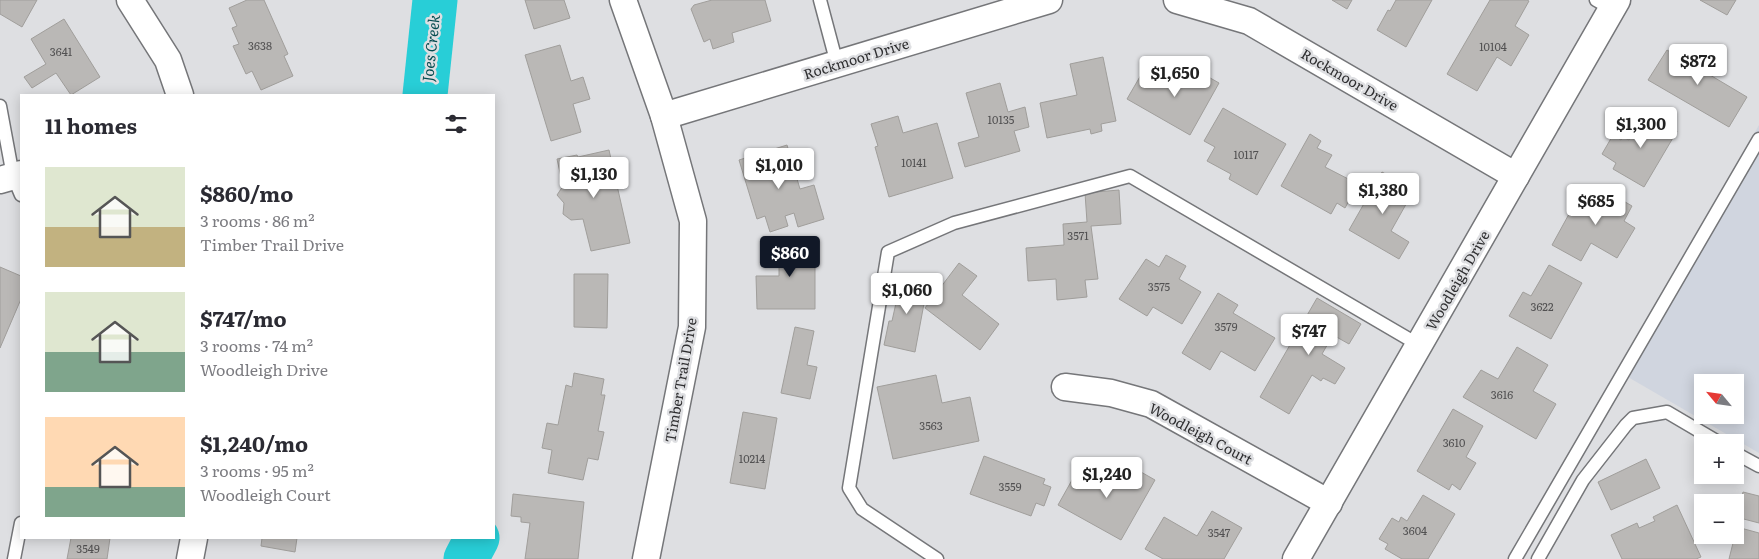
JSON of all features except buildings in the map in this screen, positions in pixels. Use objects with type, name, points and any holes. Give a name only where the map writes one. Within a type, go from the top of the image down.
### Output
[{"type":"street","points":[[130,0],[168,60],[180,94]]},
{"type":"street","name":"Timber Trail Drive","points":[[623,0],[664,116],[693,221],[692,328],[646,559]]},
{"type":"street","name":"Rockmoor Drive","points":[[664,116],[837,64],[1014,5],[1049,0]]},
{"type":"street","name":"Rockmoor Drive","points":[[1177,0],[1249,21],[1516,176]]},
{"type":"street","name":"Woodleigh Drive","points":[[1296,559],[1516,176],[1609,3]]},
{"type":"street","name":"Woodleigh Court","points":[[1065,387],[1112,393],[1151,404],[1329,502]]},
{"type":"street","points":[[190,559],[194,539]]},
{"type":"lane","points":[[820,0],[837,64]]},
{"type":"lane","points":[[0,106],[14,181]]},
{"type":"lane","points":[[1515,559],[1759,139]]},
{"type":"lane","points":[[937,559],[862,509],[849,488],[888,252],[954,222],[1130,176],[1419,346]]},
{"type":"lane","points":[[1538,559],[1583,480],[1633,418],[1667,412],[1704,434]]},
{"type":"lane","points":[[1744,458],[1759,466]]},
{"type":"lane","points":[[14,559],[20,528]]},
{"type":"shaded area","points":[[1759,125],[1759,453],[1744,444],[1744,434],[1726,434],[1709,424],[1744,424],[1744,374],[1694,374],[1694,415],[1621,373]]},
{"type":"waterway","name":"Joes Creek","points":[[425,94],[435,0]]},
{"type":"waterway","name":"Joes Creek","points":[[466,559],[476,539]]}]
